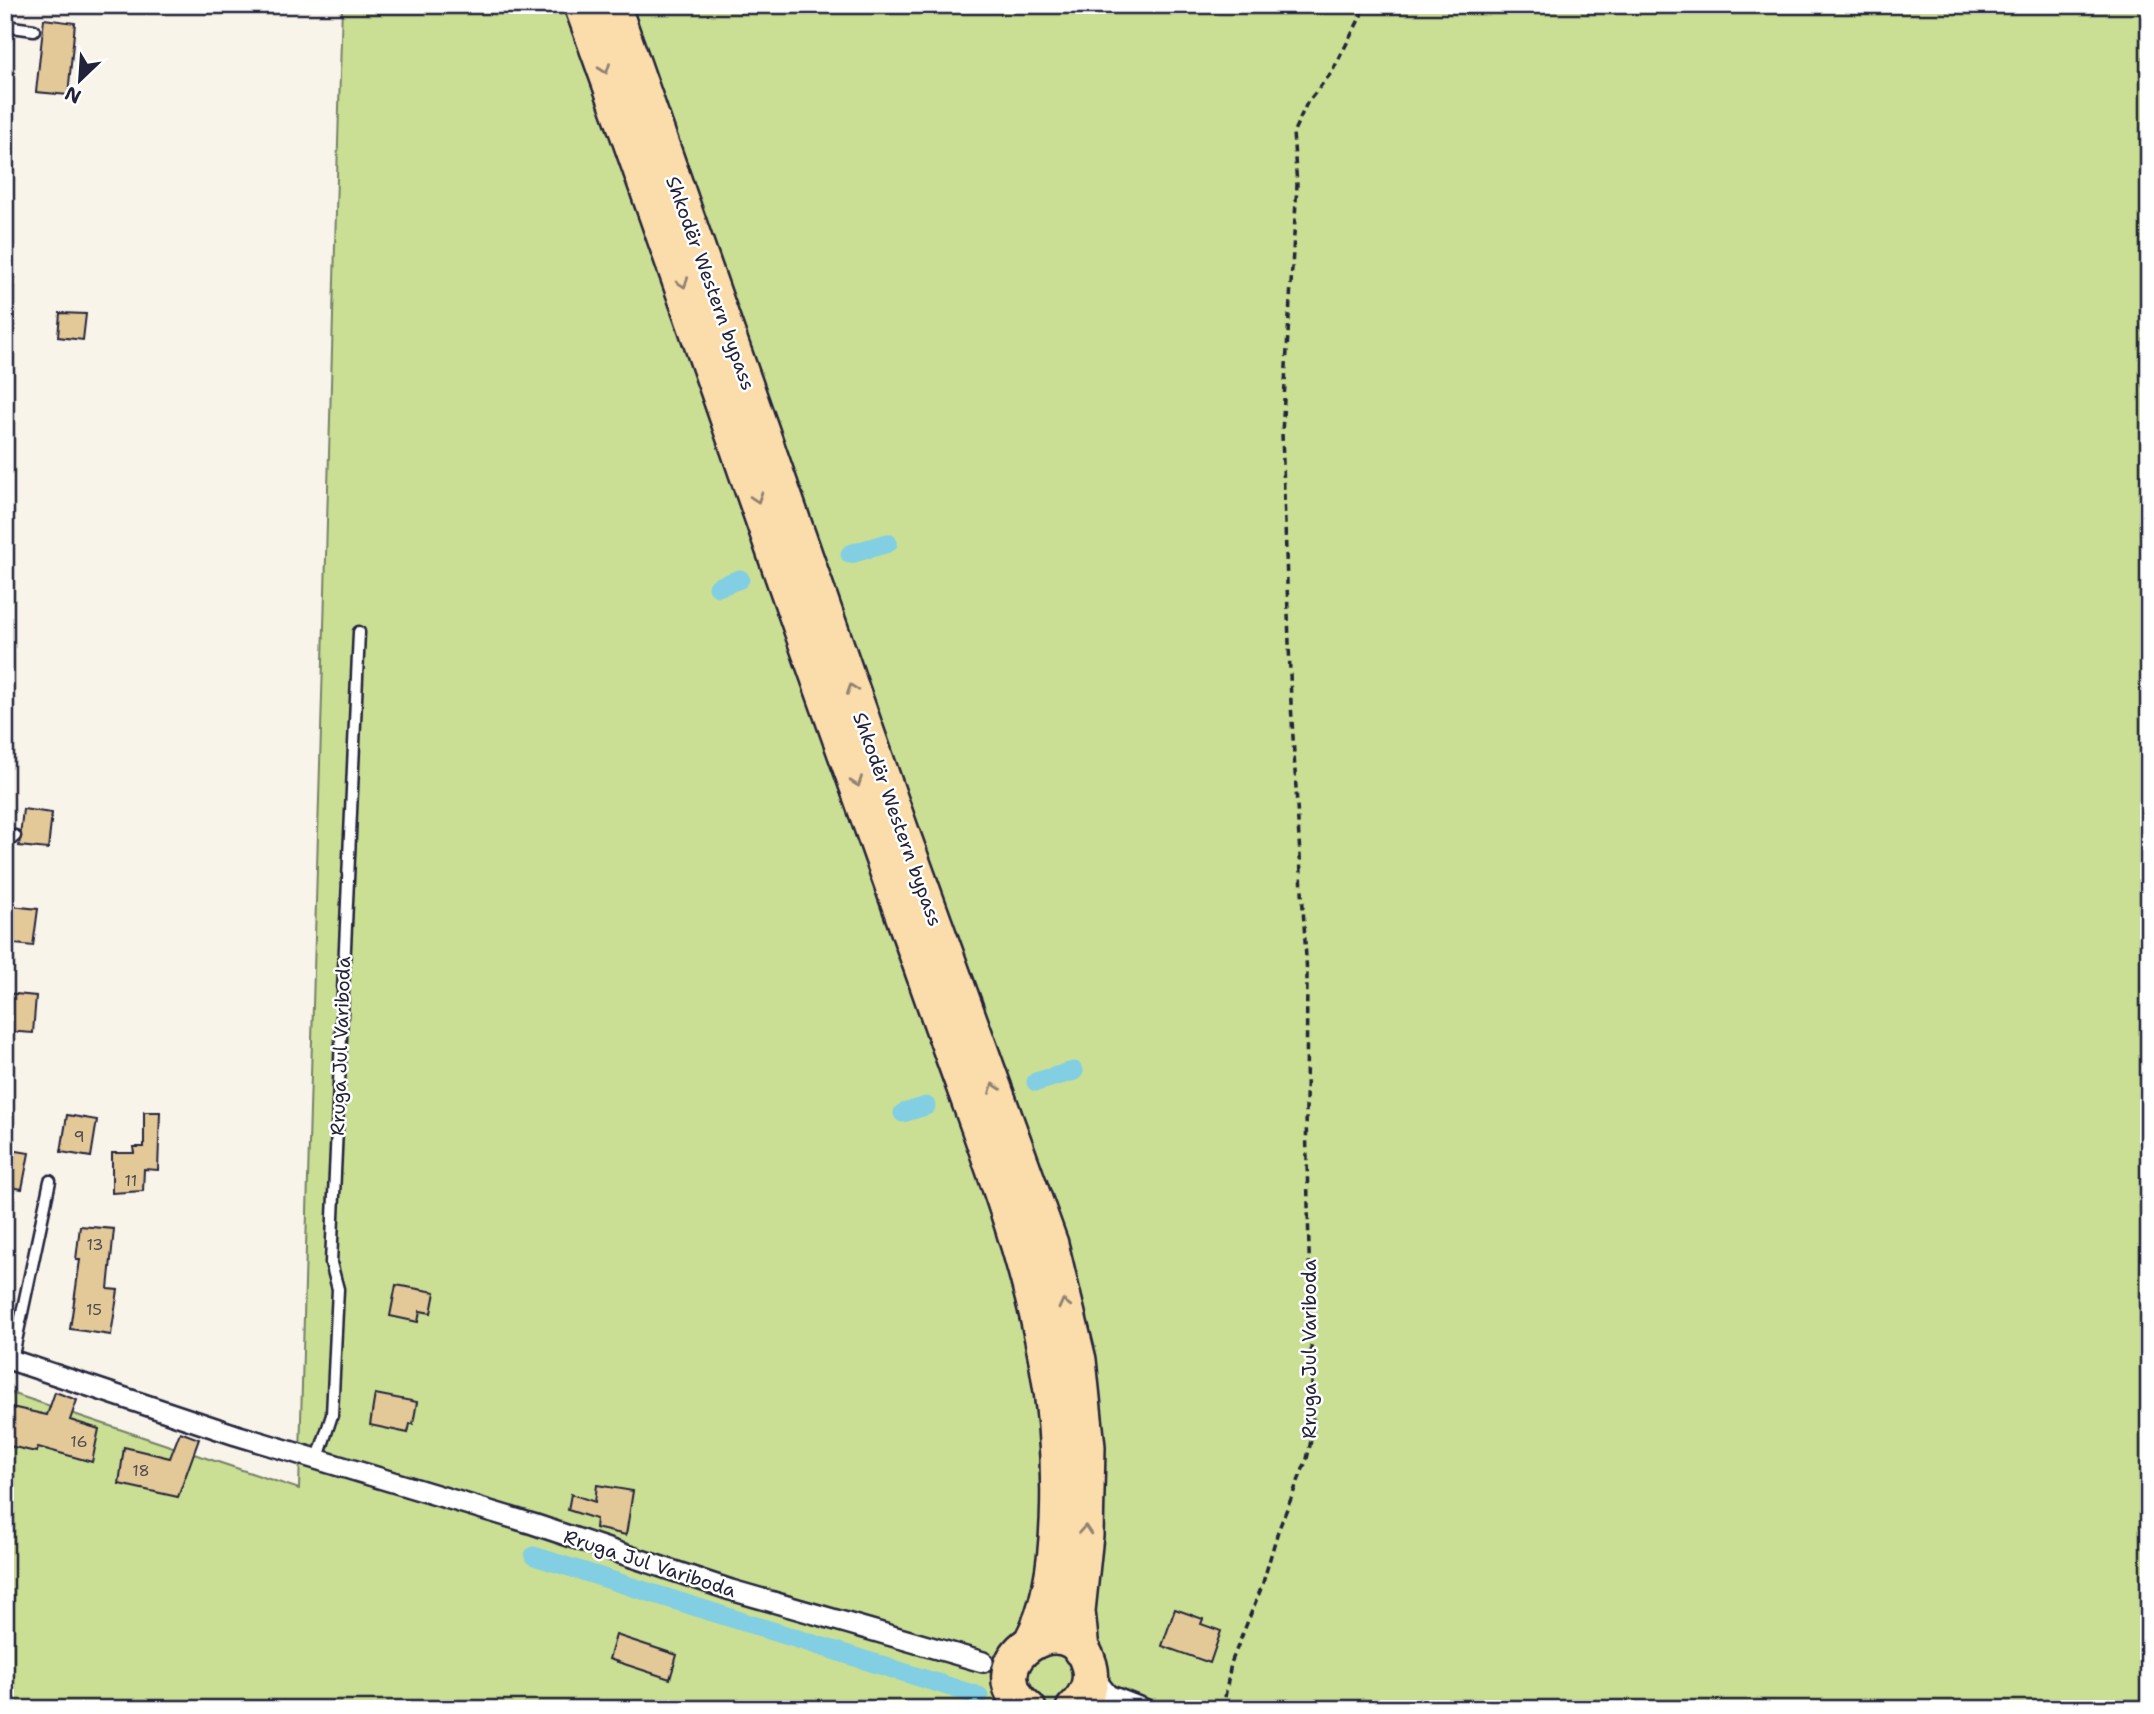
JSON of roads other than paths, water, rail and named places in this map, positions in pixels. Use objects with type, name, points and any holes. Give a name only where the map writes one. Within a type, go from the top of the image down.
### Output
[{"type":"highway","name":"Shkodër Western bypass","points":[[582,5],[672,251],[784,581],[1018,1241],[1047,1360],[1058,1456],[1053,1572],[1042,1622],[1011,1668],[1020,1701]]},
{"type":"highway","name":"Shkodër Western bypass","points":[[612,5],[710,278],[901,832],[1050,1244],[1078,1360],[1087,1447],[1086,1524],[1077,1611],[1086,1662],[1084,1699],[1074,1709]]},
{"type":"highway","points":[[1027,1645],[1058,1637],[1086,1662]]},
{"type":"street","name":"Rruga Jul Variboda","points":[[8,1359],[141,1405],[533,1524],[731,1590],[983,1662],[1020,1701]]},
{"type":"street","points":[[983,1662],[1000,1660],[1027,1645]]},
{"type":"street","points":[[1086,1662],[1100,1688],[1117,1700],[1144,1709]]},
{"type":"street","points":[[1074,1709],[1086,1703],[1117,1700]]},
{"type":"lane","points":[[5,26],[34,30]]},
{"type":"lane","name":"Rruga Jul Variboda","points":[[318,1458],[331,1415],[336,1331],[338,1289],[331,1264],[359,632]]},
{"type":"lane","points":[[5,844],[15,836]]},
{"type":"lane","name":"Rruga Jul Variboda","points":[[8,1359],[50,1181]]},
{"type":"waterway","points":[[850,554],[888,543]]},
{"type":"waterway","points":[[718,587],[740,579]]},
{"type":"waterway","points":[[1036,1082],[1074,1071]]},
{"type":"waterway","points":[[903,1113],[926,1106]]},
{"type":"waterway","points":[[534,1556],[979,1696]]}]
